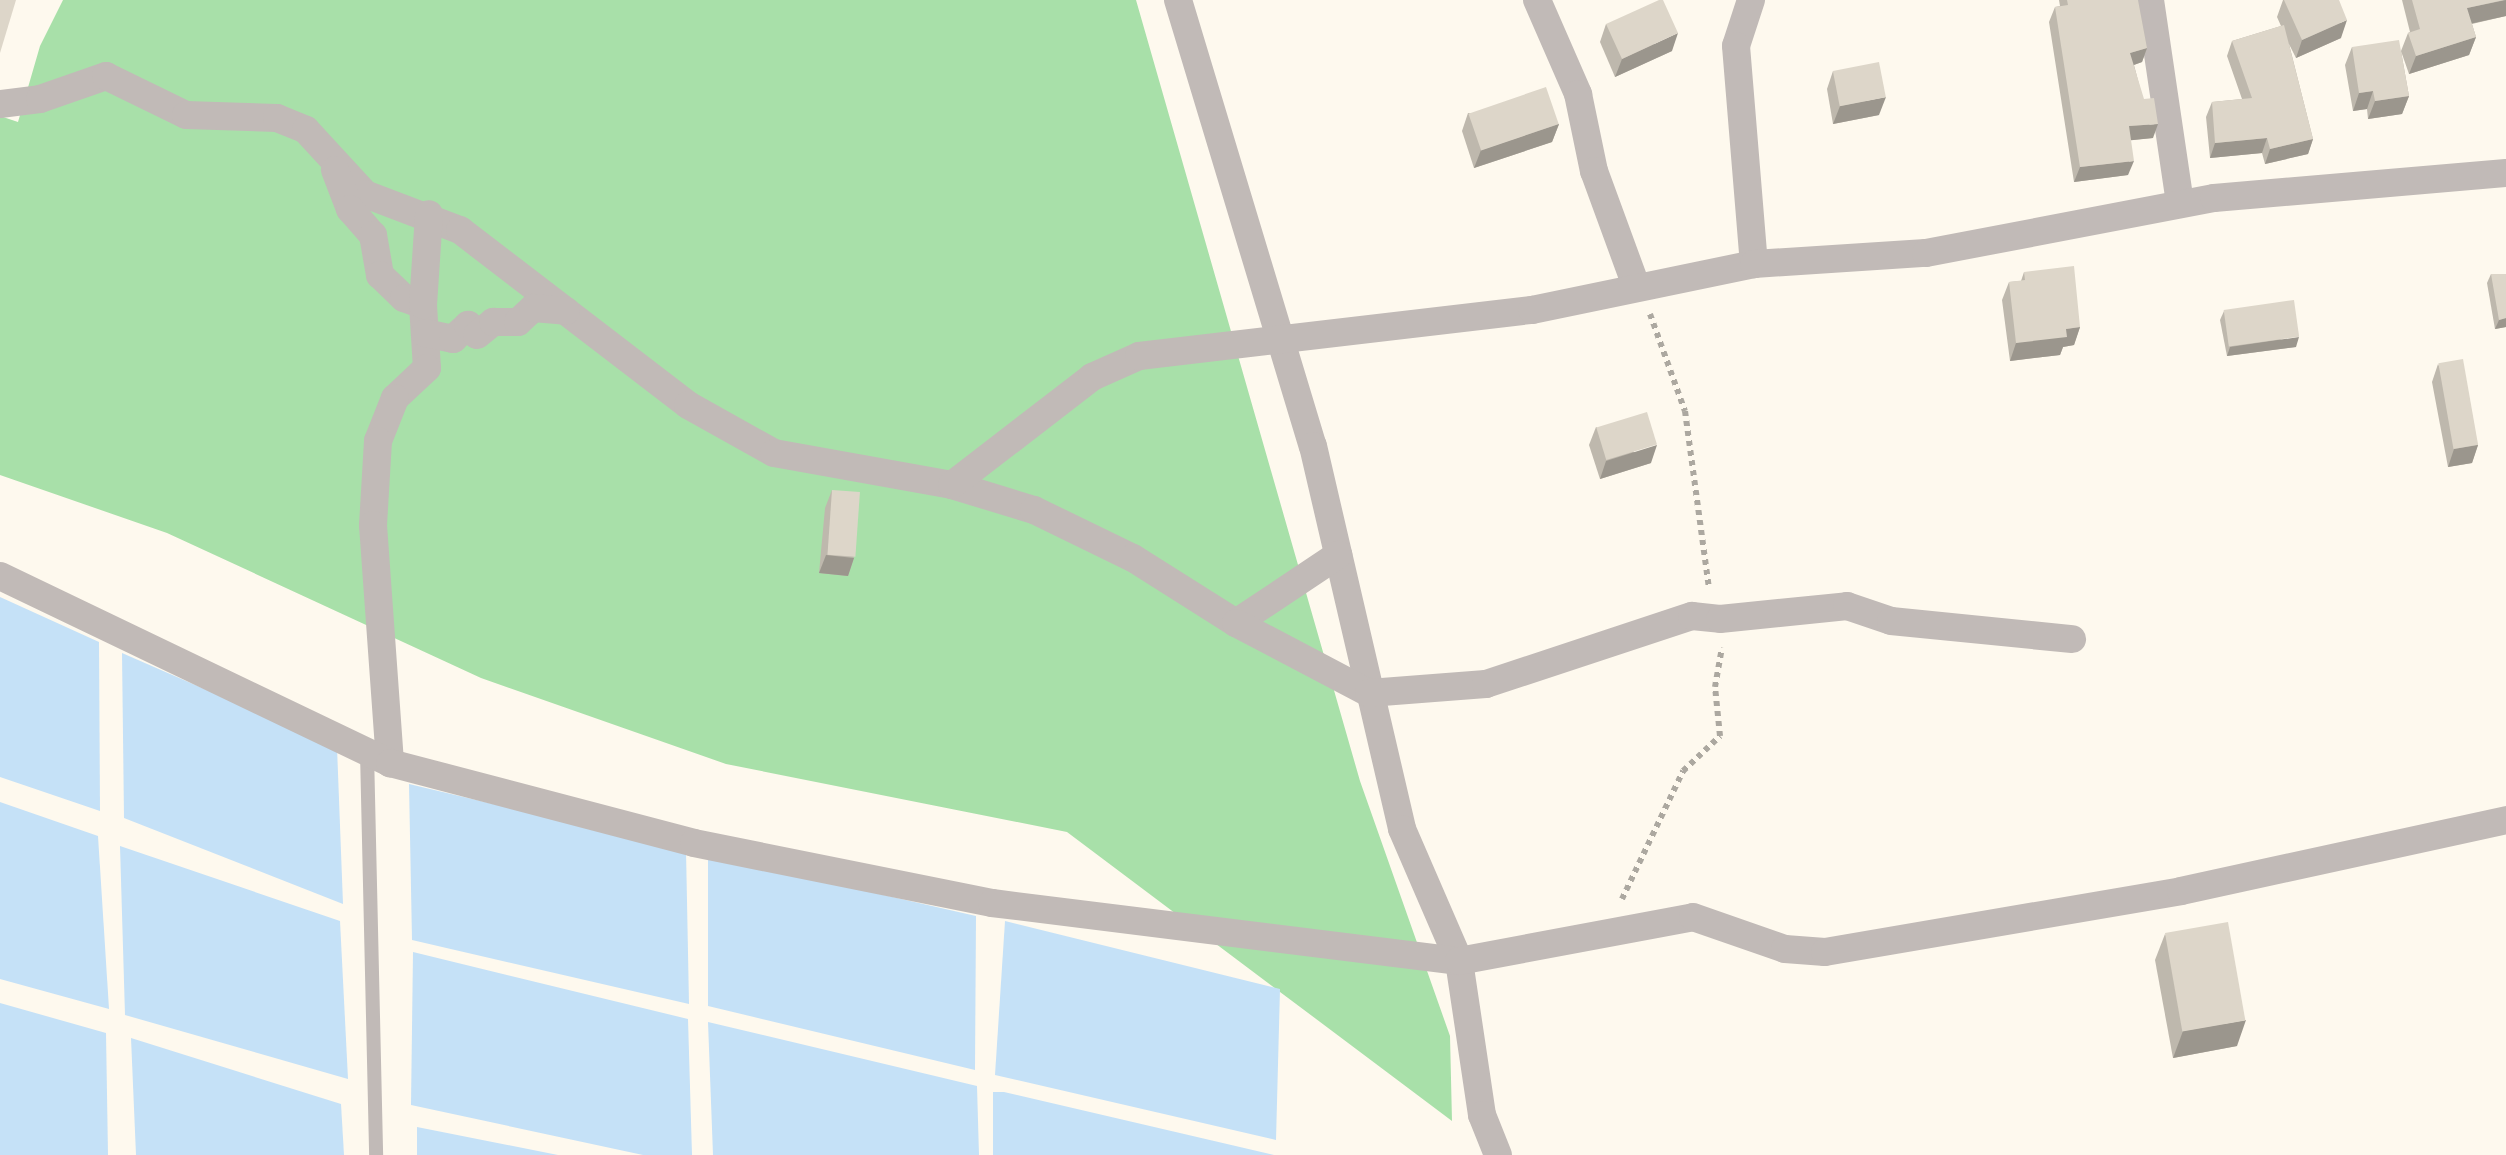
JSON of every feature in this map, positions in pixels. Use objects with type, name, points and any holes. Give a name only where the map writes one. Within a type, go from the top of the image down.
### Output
[{"type":"street","points":[[1178,0],[1338,556],[1402,830],[1459,961],[1482,1114],[1498,1155]]},
{"type":"street","points":[[1537,0],[1578,94],[1594,171],[1636,286]]},
{"type":"street","points":[[1752,0],[1736,46],[1754,264]]},
{"type":"street","points":[[2150,0],[2180,204]]},
{"type":"street","points":[[0,104],[40,99],[106,76],[186,115],[277,118],[306,130],[365,194],[429,214],[566,311],[688,405],[774,453],[952,485],[1051,518],[1133,558],[1236,623],[1370,693],[1486,684],[1574,660],[1692,616],[1720,620],[1848,606],[1891,621],[2072,639]]},
{"type":"street","points":[[330,160],[350,209],[372,235],[380,275],[424,319],[453,338],[468,325],[477,335],[493,322],[518,322],[533,308],[566,311]]},
{"type":"street","points":[[952,485],[1117,364],[1532,310],[1754,264],[1926,252],[2180,204],[2396,178],[2506,172]]},
{"type":"street","points":[[379,758],[373,525],[378,442],[396,398],[427,368],[424,319],[429,214]]},
{"type":"street","points":[[1236,623],[1338,556]]},
{"type":"street","points":[[0,576],[379,758],[694,843],[992,903],[1459,961],[1693,916],[1785,949],[1825,952],[2181,891],[2506,820]]},
{"type":"lane","points":[[376,1155],[379,758]]},
{"type":"green space","points":[[63,0],[1136,0],[1360,781],[1450,1036],[1452,1121],[1067,832],[726,764],[481,678],[167,533],[0,475],[0,116],[18,122],[40,46]]},
{"type":"water","points":[[0,597],[99,642],[100,811],[0,777]]},
{"type":"water","points":[[122,653],[337,747],[343,904],[124,818]]},
{"type":"water","points":[[409,784],[686,850],[689,1004],[412,940]]},
{"type":"water","points":[[0,802],[98,836],[109,1009],[0,979]]},
{"type":"water","points":[[120,846],[340,921],[348,1079],[125,1015]]},
{"type":"water","points":[[708,855],[976,916],[975,1070],[708,1006]]},
{"type":"water","points":[[1005,921],[1280,989],[1276,1140],[995,1075]]},
{"type":"water","points":[[413,952],[688,1019],[692,1155],[643,1155],[411,1105]]},
{"type":"water","points":[[0,1003],[106,1033],[108,1155],[0,1155]]},
{"type":"water","points":[[708,1022],[977,1086],[979,1155],[713,1155]]},
{"type":"water","points":[[131,1038],[341,1104],[344,1155],[136,1155]]},
{"type":"water","points":[[993,1092],[1004,1092],[1274,1155],[993,1155]]},
{"type":"water","points":[[417,1127],[558,1155],[417,1155]]},
{"type":"building","points":[[0,0],[16,0],[0,53]]},
{"type":"building","points":[[1663,0],[1678,33],[1622,59],[1606,24]]},
{"type":"building","points":[[2067,0],[2138,0],[2147,48],[2130,53],[2144,99],[2154,98],[2158,124],[2129,126],[2134,161],[2080,167],[2055,7],[2068,5]]},
{"type":"building","points":[[2284,0],[2339,0],[2347,20],[2302,40]]},
{"type":"building","points":[[2412,0],[2504,0],[2467,8],[2476,37],[2416,56],[2408,33],[2420,29]]},
{"type":"building","points":[[2284,25],[2313,139],[2270,149],[2267,138],[2215,143],[2212,102],[2252,98],[2232,41]]},
{"type":"building","points":[[2399,40],[2409,96],[2375,101],[2373,91],[2359,93],[2352,47]]},
{"type":"building","points":[[1879,62],[1886,97],[1840,106],[1833,71]]},
{"type":"building","points":[[1546,87],[1559,124],[1481,151],[1468,114]]},
{"type":"building","points":[[2074,266],[2080,327],[2066,329],[2067,337],[2016,343],[2009,282],[2025,280],[2024,272]]},
{"type":"building","points":[[2491,274],[2506,274],[2506,318],[2499,320]]},
{"type":"building","points":[[2294,300],[2299,337],[2229,347],[2224,310]]},
{"type":"building","points":[[2463,359],[2478,445],[2453,449],[2438,363]]},
{"type":"building","points":[[1647,412],[1657,445],[1606,460],[1596,427]]},
{"type":"building","points":[[832,490],[860,492],[855,557],[827,555]]},
{"type":"building","points":[[2228,922],[2245,1020],[2182,1032],[2165,933]]}]
